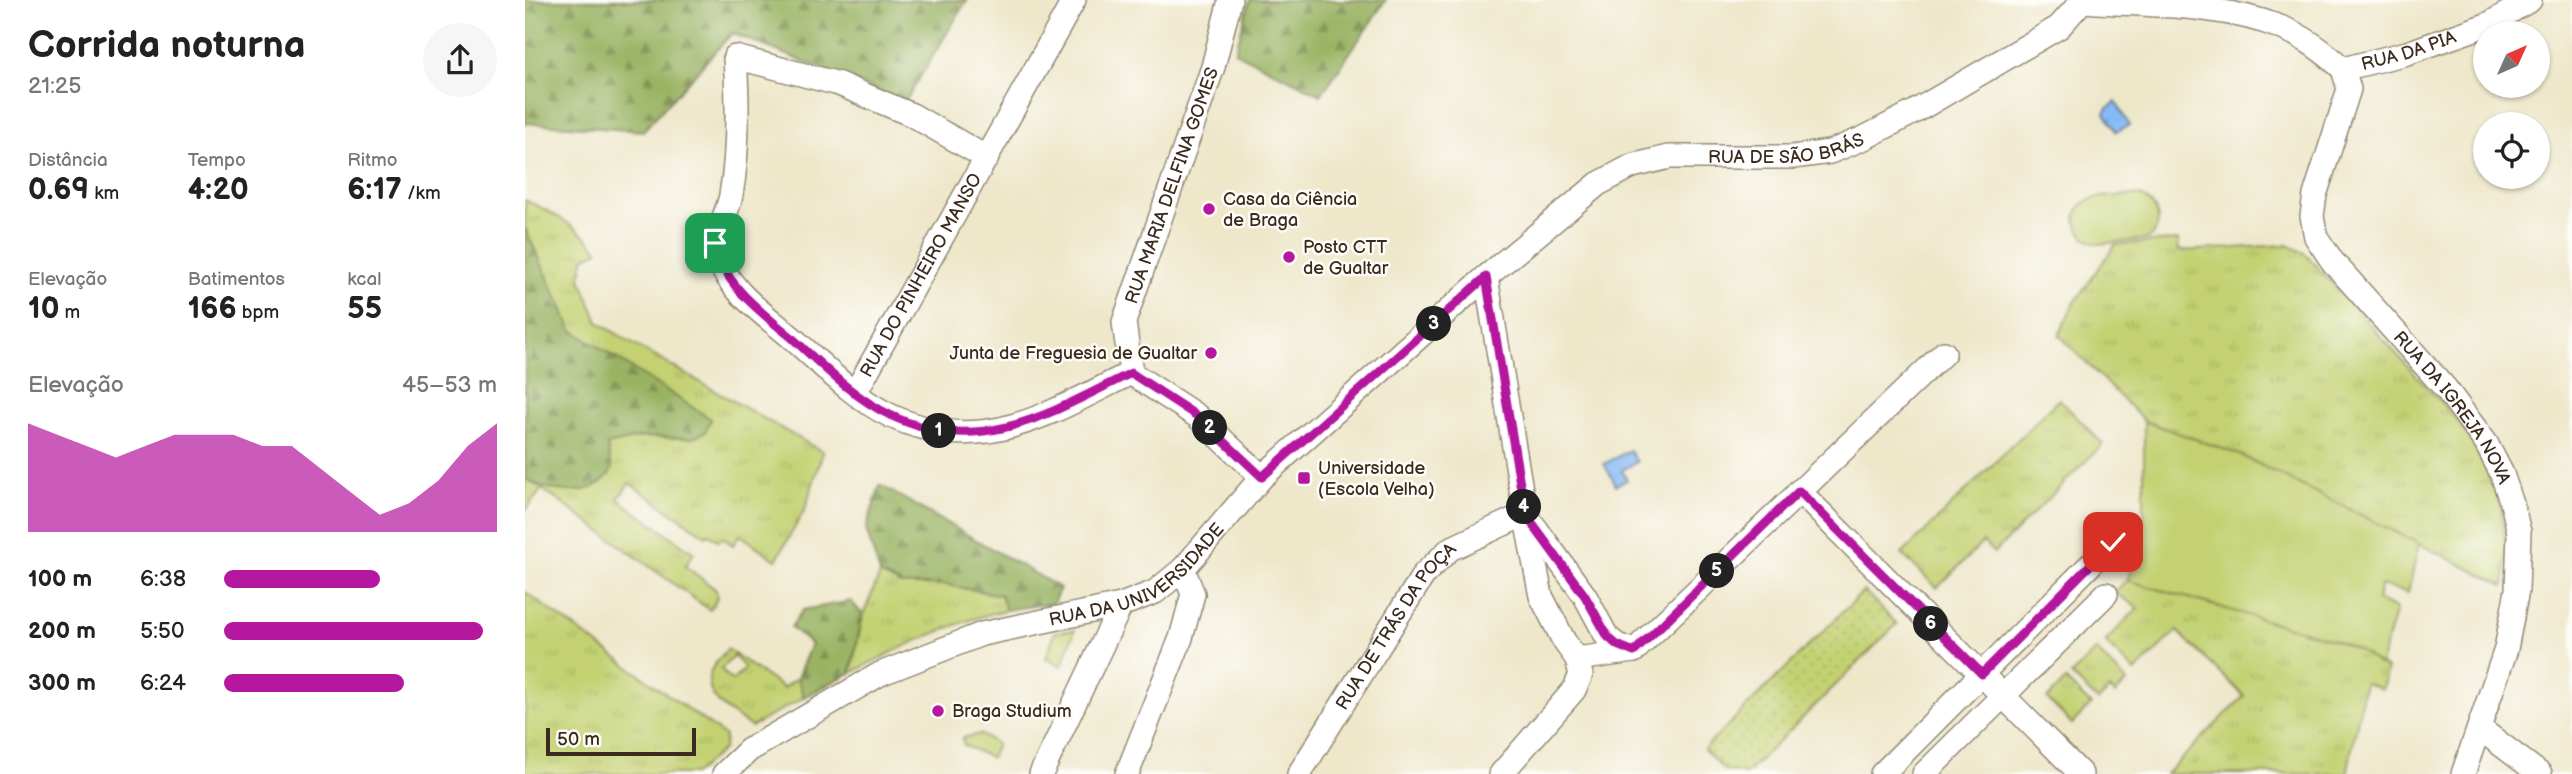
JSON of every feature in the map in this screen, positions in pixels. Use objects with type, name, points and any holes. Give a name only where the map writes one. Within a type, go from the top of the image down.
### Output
[{"type":"street","name":"RUA DO PINHEIRO MANSO","points":[[987,158],[912,115],[839,85],[736,57],[735,163],[731,197],[715,243],[716,254],[728,279],[855,393],[987,158],[1074,0]]},
{"type":"street","name":"RUA MARIA DELFINA GOMES","points":[[1131,373],[1124,322],[1213,66],[1230,0]]},
{"type":"street","name":"RUA DA PIA","points":[[2083,0],[2230,12],[2282,28],[2328,56],[2343,69],[2407,53],[2489,24],[2530,0]]},
{"type":"street","name":"RUA DE SÃO BRÁS","points":[[1486,277],[1598,184],[1632,166],[1669,157],[1793,157],[1830,152],[1916,111],[2059,27],[2083,0]]},
{"type":"street","name":"RUA DA IGREJA NOVA","points":[[2343,69],[2349,89],[2315,195],[2312,216],[2316,237],[2333,262],[2446,389],[2487,443],[2514,507],[2519,532],[2517,590],[2506,649],[2463,774]]},
{"type":"street","points":[[1486,277],[1541,596],[1564,641],[1577,659],[1581,675],[1574,690],[1501,774]]},
{"type":"street","name":"RUA DA UNIVERSIDADE","points":[[724,774],[750,750],[880,674],[982,634],[1121,605],[1155,592],[1183,569],[1262,477],[1486,277]]},
{"type":"street","points":[[1577,659],[1634,652],[1944,353]]},
{"type":"street","points":[[855,393],[890,415],[924,428],[957,434],[999,430],[1052,413],[1131,373],[1197,416],[1262,477]]},
{"type":"street","points":[[1799,491],[2081,774]]},
{"type":"street","points":[[1525,514],[1585,596],[1608,637],[1617,645],[1634,652]]},
{"type":"street","name":"RUA DE TRÁS DA POÇA","points":[[1299,774],[1424,573],[1450,549],[1525,514]]},
{"type":"street","points":[[1882,774],[2113,542]]},
{"type":"street","points":[[1127,774],[1181,638],[1193,594],[1183,569]]},
{"type":"street","points":[[1924,774],[2106,594]]},
{"type":"street","points":[[1041,774],[1121,605]]},
{"type":"street","points":[[2479,728],[2540,774]]},
{"type":"green space","points":[[525,0],[967,0],[905,102],[732,33],[643,131],[525,123]]},
{"type":"green space","points":[[1250,0],[1386,0],[1321,95],[1235,52]]},
{"type":"green space","points":[[2139,195],[2151,203],[2157,214],[2157,227],[2148,239],[2099,244],[2080,232],[2077,211],[2089,200],[2106,196]]},
{"type":"green space","points":[[525,200],[565,221],[599,251],[585,257],[580,277],[598,322],[823,452],[805,509],[776,560],[740,535],[733,545],[722,537],[719,541],[709,534],[706,536],[629,483],[618,499],[694,553],[685,566],[715,589],[717,597],[710,610],[542,489],[606,445],[642,437],[692,438],[711,420],[571,330],[525,228]]},
{"type":"green space","points":[[525,228],[572,330],[711,419],[705,432],[692,438],[642,437],[607,445],[612,469],[605,479],[584,490],[547,488],[525,478]]},
{"type":"green space","points":[[2178,240],[2179,251],[2288,245],[2303,252],[2312,261],[2456,419],[2481,458],[2498,498],[2503,518],[2506,540],[2504,586],[2240,455],[2144,421],[2059,335],[2073,305],[2115,245]]},
{"type":"green space","points":[[2059,399],[2103,444],[1994,553],[1983,542],[1937,588],[1902,554]]},
{"type":"green space","points":[[2144,421],[2240,455],[2419,544],[2408,593],[2381,585],[2377,600],[2396,609],[2380,665],[2359,650],[2334,640],[2127,580],[2139,549],[2144,526]]},
{"type":"green space","points":[[525,478],[542,489],[525,511]]},
{"type":"green space","points":[[880,485],[1060,588],[1053,603],[1006,610],[1001,595],[947,585],[902,585],[880,574],[866,529]]},
{"type":"green space","points":[[880,574],[902,585],[947,585],[1001,595],[1006,610],[926,637],[851,673],[863,615]]},
{"type":"green space","points":[[2127,580],[2334,640],[2359,650],[2387,669],[2382,689],[2365,683],[2347,774],[2166,774],[2244,696],[2177,631],[2135,672],[2105,642],[2138,608],[2114,592]]},
{"type":"green space","points":[[1864,591],[1897,624],[1746,774],[1724,770],[1704,749]]},
{"type":"green space","points":[[525,592],[725,736],[724,748],[695,774],[525,774]]},
{"type":"green space","points":[[851,601],[863,615],[850,673],[804,697],[797,678],[811,644],[791,627],[803,610]]},
{"type":"green space","points":[[1075,630],[1062,666],[1046,658],[1055,632]]},
{"type":"green space","points":[[727,649],[783,688],[797,678],[804,697],[751,727],[723,707],[712,694],[709,678],[711,670]],"holes":[[[734,656],[745,668],[732,681],[721,669]]]},
{"type":"green space","points":[[2096,650],[2127,682],[2115,694],[2110,689],[2098,701],[2071,675]]},
{"type":"green space","points":[[2066,680],[2091,705],[2072,724],[2047,699]]},
{"type":"green space","points":[[980,734],[997,744],[991,758],[964,745],[962,738]]},
{"type":"water","points":[[2116,102],[2129,125],[2116,132],[2105,113]]},
{"type":"water","points":[[1630,450],[1637,462],[1622,470],[1627,480],[1616,485],[1604,464]]},
{"type":"place","name":"Casa da Ciência de Braga","points":[[1209,209]]},
{"type":"place","name":"Posto CTT de Gualtar","points":[[1289,257]]},
{"type":"place","name":"Junta de Freguesia de Gualtar","points":[[1211,353]]},
{"type":"place","name":"Universidade (Escola Velha)","points":[[1304,478]]},
{"type":"place","name":"Braga Studium","points":[[938,711]]},
{"type":"route","points":[[715,243],[716,254],[728,279],[855,393],[890,415],[924,428],[957,434],[999,430],[1052,413],[1131,373],[1197,416],[1262,477],[1486,277],[1525,514],[1585,596],[1608,637],[1617,645],[1634,652],[1799,491],[1982,674],[2113,542]]}]
